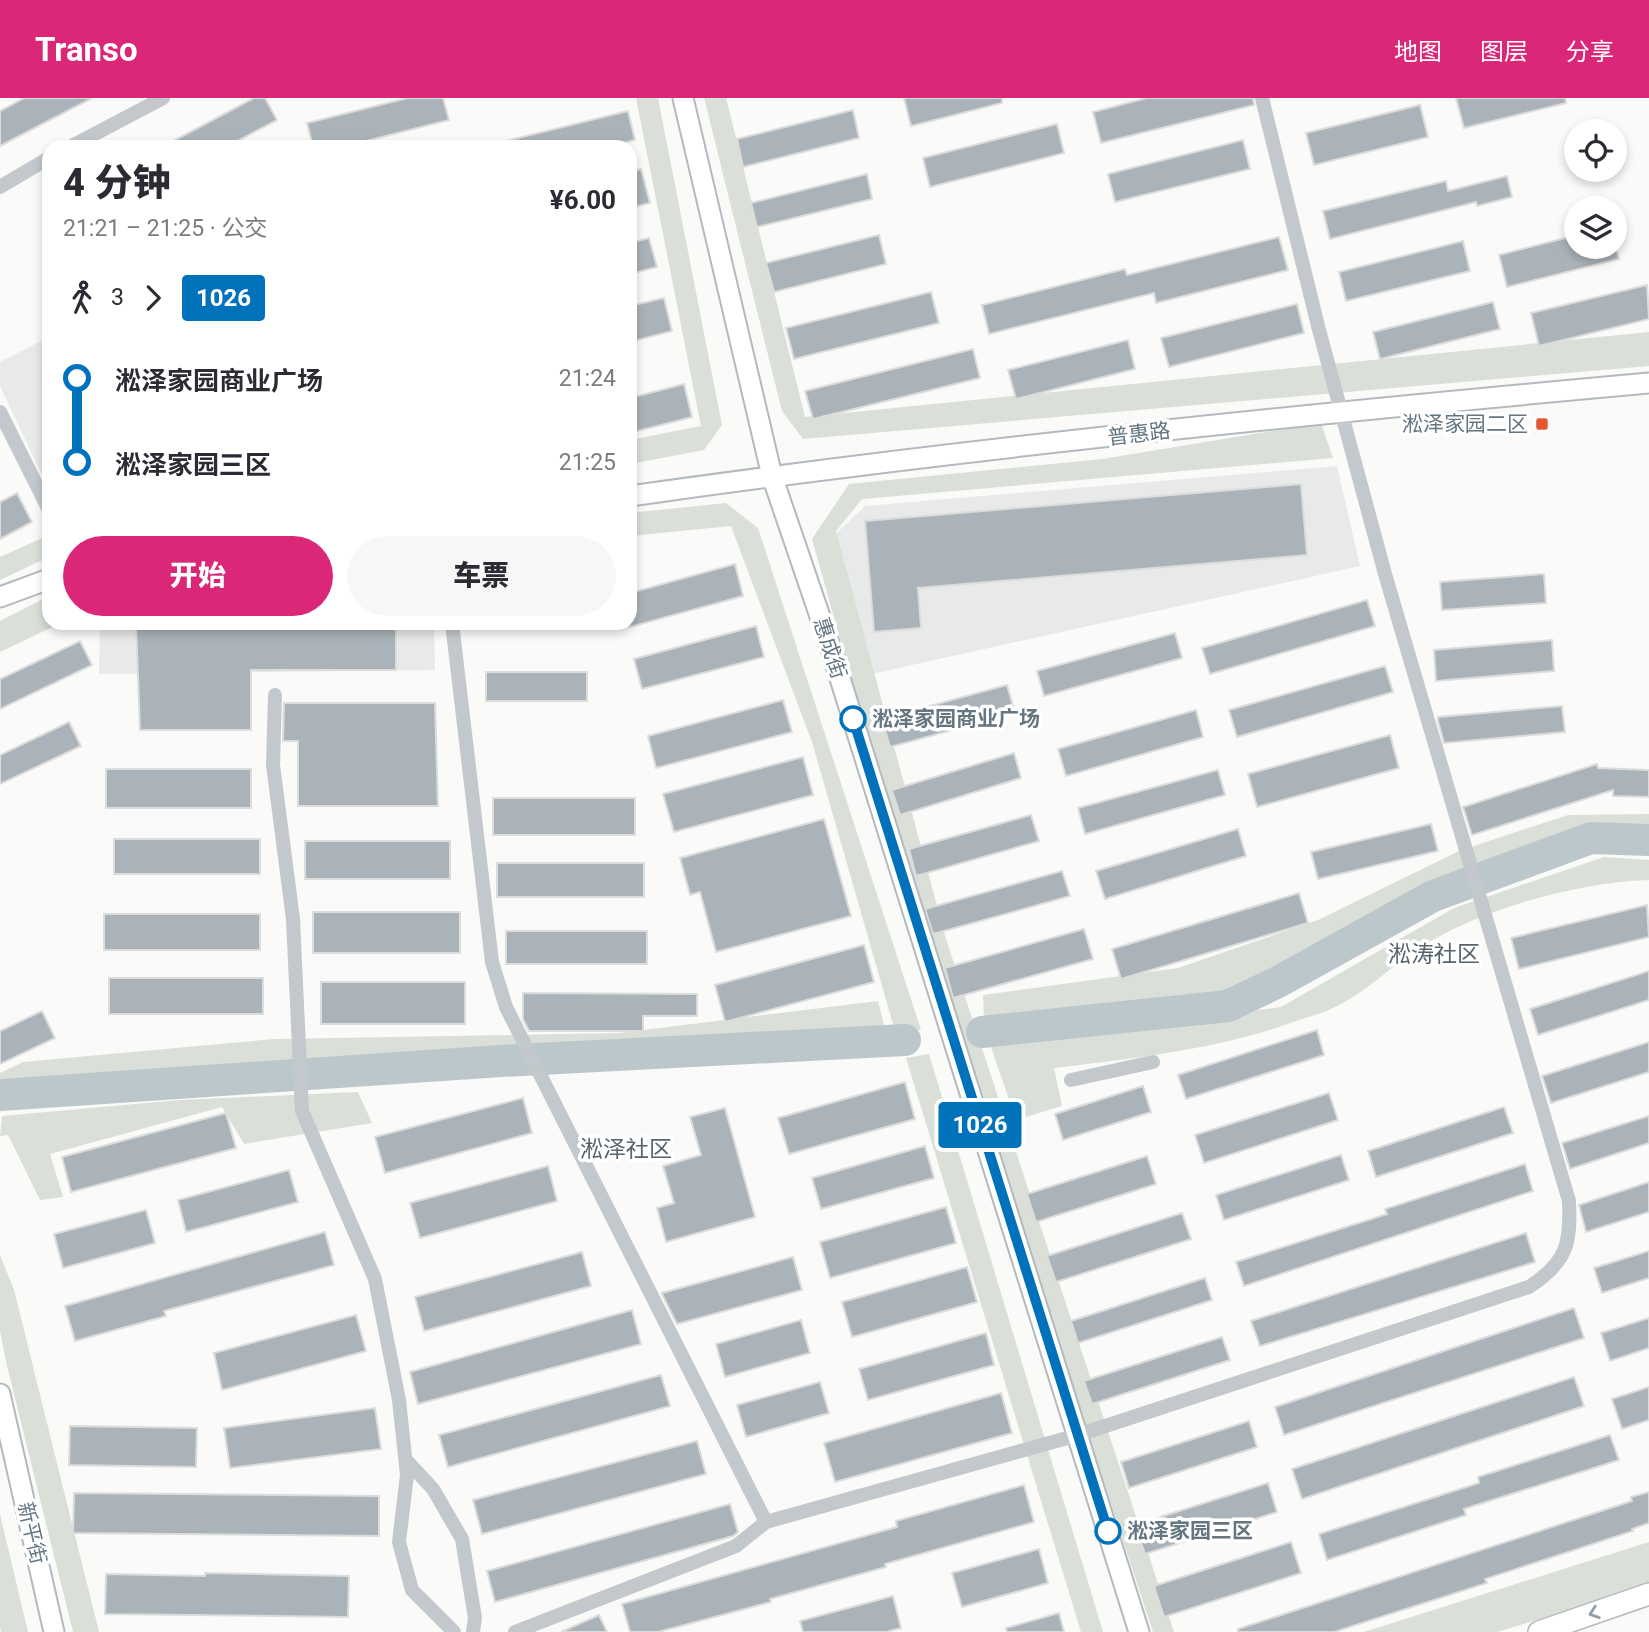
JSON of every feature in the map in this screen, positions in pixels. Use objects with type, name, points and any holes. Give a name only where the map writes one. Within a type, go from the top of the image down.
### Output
[{"type":"main road","points":[[1539,1632],[1649,1594]]},
{"type":"street","points":[[83,140],[163,98]]},
{"type":"street","name":"惠成街","points":[[683,98],[772,476],[827,637],[1139,1632]]},
{"type":"street","points":[[515,1632],[736,1546],[766,1522],[1078,1435],[1515,1293],[1542,1279],[1566,1250],[1570,1224],[1567,1189],[1441,770],[1340,411],[1262,98]]},
{"type":"street","points":[[0,187],[42,162]]},
{"type":"street","name":"普惠路","points":[[637,495],[772,476],[1340,411],[1649,383]]},
{"type":"street","points":[[0,412],[42,496]]},
{"type":"street","points":[[0,597],[42,582]]},
{"type":"street","points":[[453,630],[492,962],[506,1007],[766,1522]]},
{"type":"street","points":[[275,695],[273,765],[292,919],[302,1111],[375,1279],[399,1400],[407,1475],[399,1542],[412,1590],[454,1632]]},
{"type":"street","points":[[1071,1080],[1153,1062]]},
{"type":"street","name":"新平街","points":[[0,1394],[54,1632]]},
{"type":"street","points":[[405,1459],[433,1489],[462,1539],[475,1618],[474,1632]]},
{"type":"shaded area","points":[[636,98],[658,98],[722,425],[704,450],[637,463],[637,439],[701,426]]},
{"type":"shaded area","points":[[704,98],[726,98],[805,417],[1649,332],[1649,366],[803,439],[782,411]]},
{"type":"shaded area","points":[[42,341],[42,475],[0,386],[0,362]]},
{"type":"shaded area","points":[[1321,423],[1333,458],[862,499],[836,531],[946,939],[1174,1632],[1153,1632],[917,915],[812,539],[849,484],[1102,459]]},
{"type":"shaded area","name":"淞泽家园商业广场","points":[[1337,466],[1360,566],[858,677],[824,545],[865,506]]},
{"type":"shaded area","points":[[726,503],[758,528],[921,1030],[895,1031],[812,742],[731,526],[637,535],[637,512]]},
{"type":"shaded area","points":[[42,538],[42,560],[0,580],[0,557]]},
{"type":"shaded area","points":[[42,600],[42,630],[46,630],[0,652],[0,621]]},
{"type":"shaded area","points":[[100,630],[434,630],[435,670],[99,674]]},
{"type":"shaded area","points":[[1649,814],[1649,832],[1596,830],[1448,879],[1263,987],[984,1018],[983,995],[1178,968],[1318,920],[1459,851],[1568,815]]},
{"type":"shaded area","points":[[1604,857],[1649,860],[1649,880],[1562,892],[1472,921],[1421,947],[1339,1005],[1269,1030],[1178,1051],[1054,1068],[1062,1106],[1016,1120],[990,1044],[1281,1007],[1454,908]]},
{"type":"shaded area","points":[[878,1001],[886,1033],[15,1092],[0,1099],[0,1073],[23,1062],[274,1039],[619,1033]]},
{"type":"shaded area","points":[[929,1054],[1103,1632],[1081,1632],[906,1058]]},
{"type":"shaded area","points":[[358,1092],[372,1123],[244,1144],[222,1107],[50,1154],[63,1197],[40,1200],[8,1135],[0,1136],[2,1116],[180,1100]]},
{"type":"shaded area","points":[[0,1255],[14,1290],[99,1632],[73,1632],[0,1331]]},
{"type":"shaded area","points":[[0,1514],[28,1632],[1,1632]]},
{"type":"shaded area","points":[[1649,1542],[1649,1586],[1497,1632],[1364,1632]]},
{"type":"building","points":[[24,98],[92,98],[0,146],[0,111]]},
{"type":"building","points":[[254,98],[265,98],[277,120],[239,140],[175,140]]},
{"type":"building","points":[[408,98],[443,98],[449,120],[370,140],[311,140],[307,123]]},
{"type":"building","points":[[904,98],[1002,98],[1002,103],[911,126]]},
{"type":"building","points":[[1147,98],[1253,98],[1254,105],[1101,143],[1093,112]]},
{"type":"building","points":[[1456,98],[1565,98],[1566,103],[1464,128]]},
{"type":"building","points":[[1420,105],[1428,137],[1314,165],[1306,133]]},
{"type":"building","points":[[853,110],[859,138],[743,167],[737,139]]},
{"type":"building","points":[[628,111],[635,140],[510,140]]},
{"type":"building","points":[[1057,124],[1064,153],[930,187],[923,158]]},
{"type":"building","points":[[1243,140],[1250,169],[1115,202],[1108,174]]},
{"type":"building","points":[[641,169],[650,203],[637,206],[637,170]]},
{"type":"building","points":[[867,174],[872,199],[757,227],[751,203]]},
{"type":"building","points":[[1507,176],[1512,197],[1477,206],[1476,202],[1330,239],[1323,211],[1446,181],[1448,191]]},
{"type":"building","points":[[879,235],[886,264],[774,292],[766,263]]},
{"type":"building","points":[[1279,237],[1288,270],[1156,303],[1154,293],[989,334],[982,305],[1125,269],[1127,275]]},
{"type":"building","points":[[649,238],[657,267],[637,272],[637,241]]},
{"type":"building","points":[[1564,238],[1564,259],[1619,259],[1507,287],[1499,255]]},
{"type":"building","points":[[1463,241],[1470,271],[1346,301],[1339,272]]},
{"type":"building","points":[[1647,285],[1649,319],[1539,346],[1531,313]]},
{"type":"building","points":[[931,292],[939,323],[794,359],[786,328]]},
{"type":"building","points":[[664,298],[672,331],[637,340],[637,304]]},
{"type":"building","points":[[1493,302],[1500,329],[1380,359],[1373,332]]},
{"type":"building","points":[[1297,304],[1304,333],[1169,367],[1161,338]]},
{"type":"building","points":[[1128,340],[1135,369],[1016,399],[1008,370]]},
{"type":"building","points":[[973,349],[980,378],[813,419],[805,391]]},
{"type":"building","points":[[684,384],[692,417],[637,431],[637,396]]},
{"type":"building","points":[[1301,484],[1307,555],[918,588],[921,628],[874,632],[865,521]]},
{"type":"building","points":[[17,493],[32,522],[0,539],[0,502]]},
{"type":"building","points":[[735,564],[743,596],[637,625],[637,591]]},
{"type":"building","points":[[1544,574],[1546,603],[1442,610],[1440,582]]},
{"type":"building","points":[[1367,600],[1375,626],[1210,674],[1202,648]]},
{"type":"building","points":[[756,626],[764,657],[642,689],[634,659]]},
{"type":"building","points":[[136,630],[396,630],[396,670],[251,670],[251,730],[140,730]]},
{"type":"building","points":[[1175,633],[1182,658],[1044,696],[1037,671]]},
{"type":"building","points":[[1552,640],[1554,671],[1436,681],[1434,650]]},
{"type":"building","points":[[80,641],[92,665],[0,709],[0,679]]},
{"type":"building","points":[[1385,666],[1393,692],[1237,737],[1229,710]]},
{"type":"building","points":[[486,672],[587,672],[587,701],[486,701]]},
{"type":"building","points":[[1007,685],[1015,713],[890,747],[882,719]]},
{"type":"building","points":[[783,700],[792,732],[656,768],[648,736]]},
{"type":"building","points":[[284,703],[435,703],[438,806],[298,806],[298,741],[283,741]]},
{"type":"building","points":[[1562,706],[1565,732],[1444,743],[1438,721],[1438,717]]},
{"type":"building","points":[[1196,710],[1203,737],[1066,776],[1058,749]]},
{"type":"building","points":[[69,722],[81,746],[0,784],[0,755]]},
{"type":"building","points":[[1390,735],[1399,768],[1257,807],[1248,774]]},
{"type":"building","points":[[1014,753],[1021,778],[900,815],[892,790]]},
{"type":"building","points":[[803,757],[813,795],[674,832],[663,794]]},
{"type":"building","points":[[1597,764],[1598,768],[1649,770],[1649,797],[1613,796],[1613,790],[1472,835],[1463,807]]},
{"type":"building","points":[[106,769],[251,769],[251,808],[106,808]]},
{"type":"building","points":[[1218,770],[1225,795],[1085,834],[1078,808]]},
{"type":"building","points":[[493,798],[635,798],[635,835],[493,835]]},
{"type":"building","points":[[1031,815],[1039,841],[916,876],[909,849]]},
{"type":"building","points":[[824,819],[851,916],[716,952],[700,892],[690,895],[680,858]]},
{"type":"building","points":[[1431,824],[1438,851],[1318,879],[1311,852]]},
{"type":"building","points":[[1238,829],[1246,856],[1105,899],[1096,871]]},
{"type":"building","points":[[114,839],[260,839],[260,874],[114,874]]},
{"type":"building","points":[[305,841],[450,841],[450,879],[305,879]]},
{"type":"building","points":[[497,863],[644,863],[644,897],[497,897]]},
{"type":"building","points":[[1062,871],[1070,896],[933,934],[925,909]]},
{"type":"building","points":[[1299,893],[1308,923],[1121,979],[1112,949]]},
{"type":"building","points":[[1647,905],[1649,937],[1519,969],[1511,938]]},
{"type":"building","points":[[313,912],[460,912],[460,953],[313,953]]},
{"type":"building","points":[[104,914],[260,914],[260,950],[104,950]]},
{"type":"building","points":[[1084,929],[1093,959],[953,998],[945,968]]},
{"type":"building","points":[[506,931],[647,931],[647,964],[506,964]]},
{"type":"building","points":[[864,945],[874,982],[725,1022],[715,985]]},
{"type":"building","points":[[1649,971],[1649,1000],[1538,1035],[1530,1009]]},
{"type":"building","points":[[109,978],[263,978],[263,1014],[109,1014]]},
{"type":"building","points":[[321,982],[465,982],[465,1024],[321,1024]]},
{"type":"building","points":[[523,993],[697,994],[697,1016],[643,1016],[643,1031],[529,1031],[523,1019]]},
{"type":"building","points":[[42,1011],[55,1038],[0,1064],[0,1031]]},
{"type":"building","points":[[1317,1030],[1324,1055],[1186,1099],[1178,1075]]},
{"type":"building","points":[[1649,1042],[1649,1072],[1551,1103],[1542,1076]]},
{"type":"building","points":[[905,1082],[915,1119],[789,1154],[778,1118]]},
{"type":"building","points":[[1143,1086],[1151,1112],[1063,1140],[1055,1114]]},
{"type":"building","points":[[1329,1093],[1338,1120],[1204,1163],[1195,1135]]},
{"type":"building","points":[[523,1098],[532,1133],[385,1173],[375,1137]]},
{"type":"building","points":[[1504,1107],[1513,1133],[1376,1177],[1368,1151]]},
{"type":"building","points":[[725,1108],[755,1217],[666,1242],[657,1208],[674,1203],[663,1166],[701,1155],[690,1117]]},
{"type":"building","points":[[226,1113],[236,1148],[71,1192],[62,1157]]},
{"type":"building","points":[[1649,1116],[1649,1143],[1570,1169],[1562,1143]]},
{"type":"building","points":[[925,1146],[934,1178],[821,1209],[812,1178]]},
{"type":"building","points":[[1341,1155],[1349,1180],[1224,1220],[1216,1195]]},
{"type":"building","points":[[1147,1156],[1156,1184],[1036,1222],[1027,1194]]},
{"type":"building","points":[[1525,1164],[1533,1191],[1244,1286],[1236,1262],[1387,1214],[1385,1209]]},
{"type":"building","points":[[548,1166],[557,1201],[420,1238],[410,1203]]},
{"type":"building","points":[[289,1170],[298,1202],[186,1232],[178,1200]]},
{"type":"building","points":[[1649,1182],[1649,1212],[1586,1232],[1579,1205]]},
{"type":"building","points":[[946,1207],[956,1243],[830,1278],[820,1242]]},
{"type":"building","points":[[146,1210],[155,1243],[63,1268],[54,1234]]},
{"type":"building","points":[[1182,1213],[1191,1239],[1056,1282],[1047,1256]]},
{"type":"building","points":[[325,1232],[334,1265],[164,1311],[166,1316],[75,1341],[65,1306]]},
{"type":"building","points":[[1526,1233],[1535,1262],[1260,1346],[1251,1321]]},
{"type":"building","points":[[1649,1251],[1649,1278],[1602,1293],[1594,1268]]},
{"type":"building","points":[[582,1252],[591,1286],[424,1331],[415,1297]]},
{"type":"building","points":[[793,1257],[802,1290],[677,1324],[662,1293]]},
{"type":"building","points":[[967,1267],[977,1302],[852,1337],[842,1302]]},
{"type":"building","points":[[1205,1278],[1212,1300],[1078,1343],[1071,1321]]},
{"type":"building","points":[[1574,1308],[1584,1338],[1284,1435],[1275,1407]]},
{"type":"building","points":[[632,1310],[641,1344],[418,1404],[410,1372]]},
{"type":"building","points":[[356,1315],[366,1351],[222,1390],[214,1353]]},
{"type":"building","points":[[1649,1318],[1649,1348],[1610,1361],[1601,1333]]},
{"type":"building","points":[[801,1320],[810,1353],[725,1377],[716,1344]]},
{"type":"building","points":[[986,1333],[994,1365],[868,1400],[859,1369]]},
{"type":"building","points":[[1222,1337],[1230,1360],[1092,1404],[1084,1381]]},
{"type":"building","points":[[661,1375],[670,1406],[448,1467],[439,1435]]},
{"type":"building","points":[[1574,1377],[1584,1406],[1302,1499],[1292,1469]]},
{"type":"building","points":[[820,1382],[829,1413],[746,1437],[737,1405]]},
{"type":"building","points":[[1649,1387],[1649,1420],[1622,1429],[1612,1399]]},
{"type":"building","points":[[1001,1393],[1012,1433],[835,1482],[824,1443]]},
{"type":"building","points":[[375,1408],[381,1449],[230,1468],[224,1428]]},
{"type":"building","points":[[1249,1421],[1257,1447],[1129,1488],[1121,1462]]},
{"type":"building","points":[[70,1426],[197,1428],[196,1467],[69,1465]]},
{"type":"building","points":[[1610,1435],[1619,1460],[1464,1509],[1466,1515],[1327,1560],[1319,1534],[1479,1483],[1478,1477]]},
{"type":"building","points":[[697,1441],[706,1474],[482,1534],[473,1500]]},
{"type":"building","points":[[1268,1483],[1277,1512],[1145,1554],[1135,1525]]},
{"type":"building","points":[[1024,1485],[1034,1522],[885,1564],[886,1567],[770,1599],[771,1602],[658,1632],[630,1632],[622,1604],[897,1527],[896,1521]]},
{"type":"building","points":[[1649,1492],[1649,1523],[1632,1529],[1633,1531],[1485,1579],[1487,1583],[1334,1632],[1238,1632],[1238,1629],[1632,1501],[1631,1497]]},
{"type":"building","points":[[74,1493],[379,1496],[379,1536],[73,1533]]},
{"type":"building","points":[[730,1504],[738,1532],[733,1536],[495,1602],[487,1571]]},
{"type":"building","points":[[1291,1542],[1301,1573],[1164,1617],[1154,1586]]},
{"type":"building","points":[[1039,1549],[1048,1583],[962,1607],[952,1573]]},
{"type":"building","points":[[205,1573],[349,1576],[348,1617],[105,1614],[106,1574],[205,1576]]},
{"type":"building","points":[[893,1596],[901,1628],[886,1632],[803,1632],[800,1621]]},
{"type":"building","points":[[1059,1613],[1064,1632],[1007,1632],[1006,1628]]},
{"type":"building","points":[[599,1615],[607,1632],[561,1632]]},
{"type":"waterway","points":[[982,1032],[1228,1006],[1278,982],[1433,896],[1591,838],[1649,840]]},
{"type":"waterway","points":[[0,1095],[501,1061],[905,1040]]},
{"type":"bus line","name":"1026","points":[[853,719],[1108,1531]]},
{"type":"place","name":"淞泽家园二区","points":[[1542,424]]},
{"type":"place","name":"淞泽家园商业广场","points":[[853,719]]},
{"type":"place","name":"淞泽家园三区","points":[[1108,1531]]},
{"type":"district","name":"淞涛社区","points":[[1434,954]]},
{"type":"district","name":"淞泽社区","points":[[626,1149]]}]
